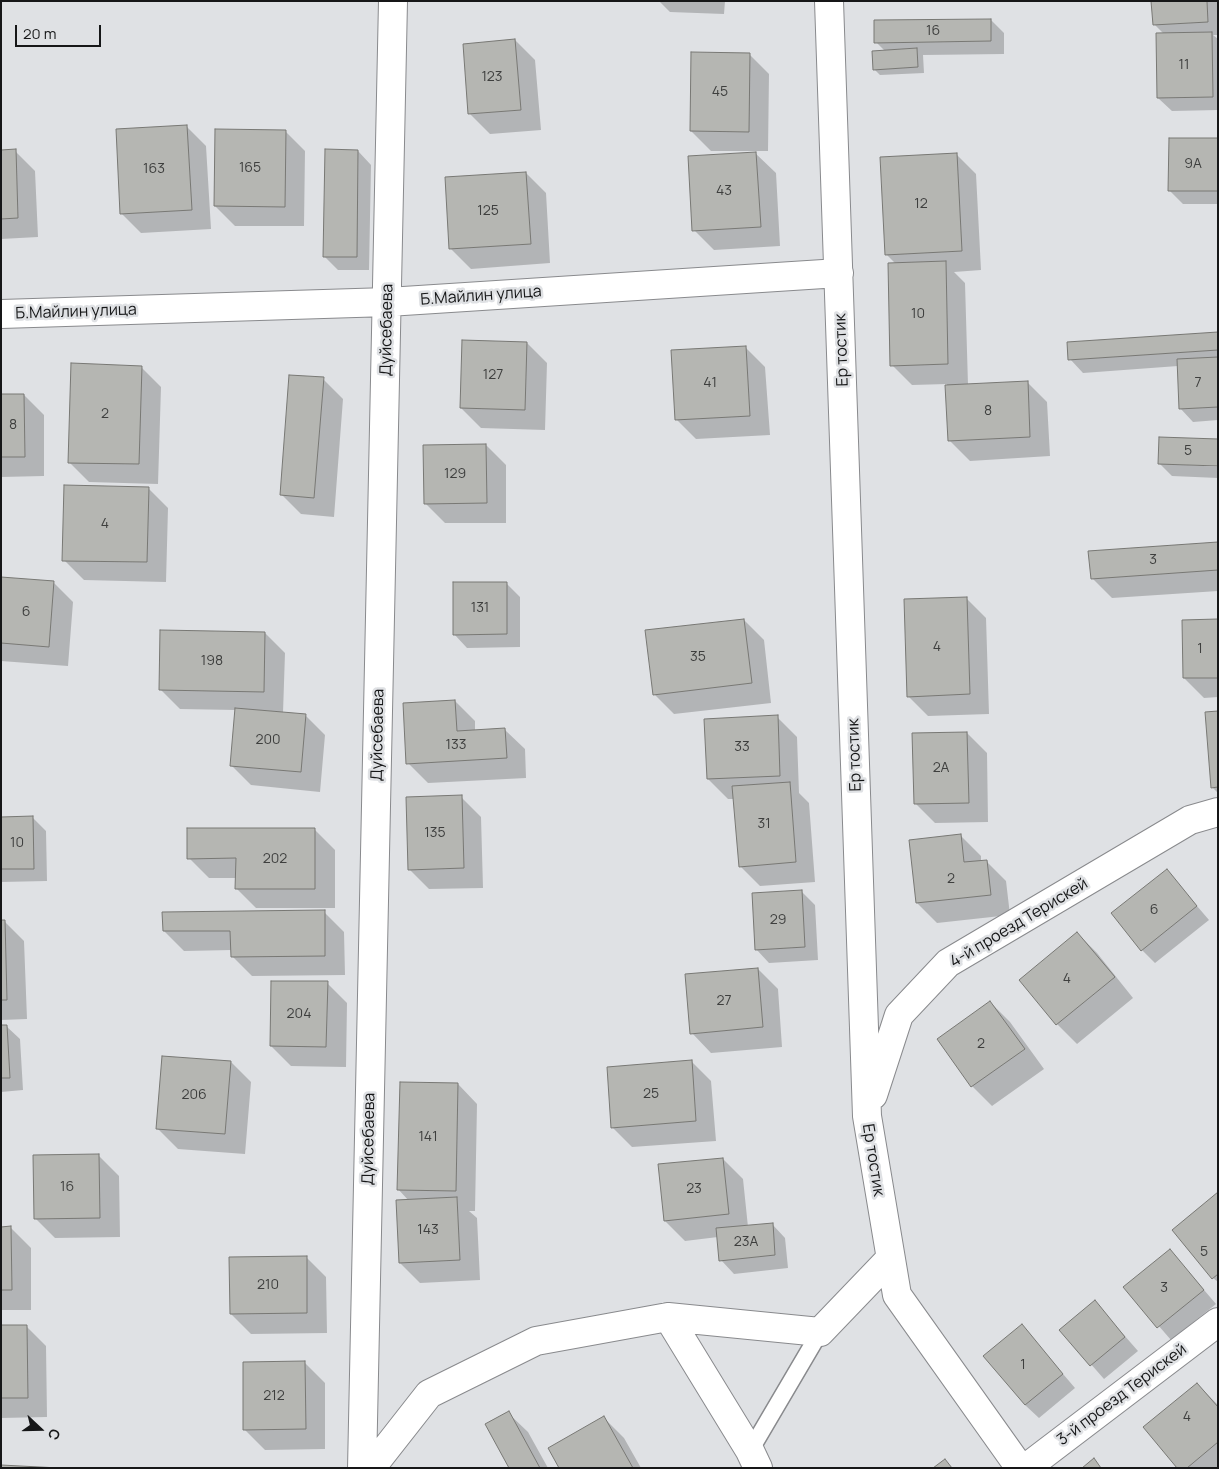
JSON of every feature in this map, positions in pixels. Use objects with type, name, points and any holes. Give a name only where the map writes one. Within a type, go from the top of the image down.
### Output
[{"type":"street","name":"Дуйсебаева","points":[[362,1468],[393,1]]},
{"type":"street","name":"Ер тостик","points":[[829,1],[840,272],[866,1116],[897,1295],[1020,1468]]},
{"type":"street","name":"Б.Майлин улица","points":[[1,314],[388,302],[840,272]]},
{"type":"street","name":"4-й проезд Терискей","points":[[866,1116],[899,1015],[948,963],[1190,820],[1218,812]]},
{"type":"street","points":[[371,1468],[429,1394],[536,1341],[668,1317],[820,1332],[890,1259]]},
{"type":"street","points":[[668,1317],[754,1460]]},
{"type":"street","name":"3-й проезд Терискей","points":[[1026,1468],[1218,1322]]},
{"type":"lane","points":[[754,1460],[820,1332]]},
{"type":"building","points":[[1151,1],[1207,1],[1208,22],[1153,25]]},
{"type":"building","points":[[991,19],[991,41],[874,43],[874,20]]},
{"type":"building","points":[[1212,32],[1213,97],[1157,98],[1156,33]]},
{"type":"building","points":[[515,39],[521,110],[468,114],[463,44]]},
{"type":"building","points":[[917,48],[918,67],[873,70],[872,51]]},
{"type":"building","points":[[691,52],[750,53],[749,132],[690,131]]},
{"type":"building","points":[[187,125],[192,210],[120,214],[116,129]]},
{"type":"building","points":[[215,129],[286,130],[285,207],[214,206]]},
{"type":"building","points":[[1169,138],[1218,138],[1218,191],[1168,191]]},
{"type":"building","points":[[16,149],[18,218],[1,219],[1,150]]},
{"type":"building","points":[[325,149],[358,150],[357,257],[323,257]]},
{"type":"building","points":[[756,152],[761,227],[692,231],[688,156]]},
{"type":"building","points":[[957,153],[962,251],[885,255],[880,157]]},
{"type":"building","points":[[526,172],[531,244],[449,249],[445,177]]},
{"type":"building","points":[[946,261],[948,364],[890,366],[888,263]]},
{"type":"building","points":[[1218,332],[1218,350],[1068,360],[1067,342]]},
{"type":"building","points":[[462,340],[527,342],[525,410],[460,408]]},
{"type":"building","points":[[746,346],[750,416],[675,420],[671,350]]},
{"type":"building","points":[[1218,357],[1218,407],[1179,409],[1177,359]]},
{"type":"building","points":[[71,363],[142,366],[139,464],[68,463]]},
{"type":"building","points":[[289,375],[324,377],[314,498],[280,495]]},
{"type":"building","points":[[1028,381],[1030,437],[948,441],[945,385]]},
{"type":"building","points":[[1,394],[24,394],[25,457],[1,457]]},
{"type":"building","points":[[1159,437],[1218,439],[1218,466],[1158,464]]},
{"type":"building","points":[[486,444],[487,503],[424,504],[423,445]]},
{"type":"building","points":[[64,485],[149,487],[147,562],[62,561]]},
{"type":"building","points":[[1218,542],[1218,570],[1091,579],[1088,551]]},
{"type":"building","points":[[1,577],[54,581],[49,647],[1,643]]},
{"type":"building","points":[[453,582],[507,582],[507,634],[453,635]]},
{"type":"building","points":[[967,597],[970,694],[907,697],[904,599]]},
{"type":"building","points":[[744,619],[752,683],[653,695],[645,630]]},
{"type":"building","points":[[1218,619],[1218,678],[1183,678],[1182,620]]},
{"type":"building","points":[[160,630],[265,632],[264,692],[159,690]]},
{"type":"building","points":[[455,700],[457,731],[505,728],[507,758],[406,764],[403,703]]},
{"type":"building","points":[[235,708],[306,714],[301,772],[230,766]]},
{"type":"building","points":[[1218,711],[1218,787],[1211,788],[1205,712]]},
{"type":"building","points":[[778,715],[780,776],[707,779],[704,719]]},
{"type":"building","points":[[967,732],[969,803],[914,804],[912,733]]},
{"type":"building","points":[[790,782],[796,862],[739,867],[732,786]]},
{"type":"building","points":[[462,795],[464,868],[408,870],[406,797]]},
{"type":"building","points":[[33,816],[34,869],[1,869],[1,817]]},
{"type":"building","points":[[187,828],[315,828],[315,889],[235,889],[236,858],[187,859]]},
{"type":"building","points":[[961,834],[964,862],[987,860],[991,895],[916,903],[909,840]]},
{"type":"building","points":[[1167,869],[1197,906],[1141,951],[1111,913]]},
{"type":"building","points":[[802,890],[805,947],[755,950],[752,893]]},
{"type":"building","points":[[325,910],[325,956],[231,957],[230,931],[163,931],[162,912]]},
{"type":"building","points":[[1,920],[5,920],[7,1000],[1,1000]]},
{"type":"building","points":[[1077,932],[1115,977],[1056,1025],[1019,980]]},
{"type":"building","points":[[758,968],[763,1027],[690,1034],[685,974]]},
{"type":"building","points":[[271,981],[328,981],[326,1047],[270,1046]]},
{"type":"building","points":[[990,1001],[1025,1049],[971,1087],[937,1039]]},
{"type":"building","points":[[1,1025],[7,1025],[10,1078],[1,1078]]},
{"type":"building","points":[[162,1056],[231,1061],[225,1134],[156,1129]]},
{"type":"building","points":[[692,1060],[696,1121],[611,1128],[607,1067]]},
{"type":"building","points":[[400,1082],[458,1083],[456,1191],[397,1190]]},
{"type":"building","points":[[99,1154],[100,1218],[34,1219],[33,1155]]},
{"type":"building","points":[[723,1158],[729,1214],[664,1221],[658,1164]]},
{"type":"building","points":[[1218,1192],[1218,1274],[1212,1279],[1172,1230]]},
{"type":"building","points":[[457,1197],[460,1260],[399,1263],[396,1200]]},
{"type":"building","points":[[773,1223],[775,1255],[719,1261],[716,1228]]},
{"type":"building","points":[[11,1226],[12,1290],[1,1290],[1,1227]]},
{"type":"building","points":[[1170,1249],[1204,1290],[1157,1328],[1123,1287]]},
{"type":"building","points":[[307,1256],[307,1313],[230,1314],[229,1257]]},
{"type":"building","points":[[1095,1300],[1125,1337],[1090,1366],[1059,1330]]},
{"type":"building","points":[[1022,1324],[1063,1374],[1025,1405],[983,1356]]},
{"type":"building","points":[[1,1325],[27,1325],[28,1398],[1,1398]]},
{"type":"building","points":[[305,1361],[306,1429],[243,1430],[243,1362]]},
{"type":"building","points":[[1197,1383],[1218,1407],[1218,1442],[1187,1468],[1177,1468],[1143,1427]]},
{"type":"building","points":[[509,1411],[540,1468],[509,1468],[485,1424]]},
{"type":"building","points":[[604,1416],[633,1468],[559,1468],[548,1448]]},
{"type":"building","points":[[1094,1458],[1101,1468],[1082,1468]]},
{"type":"building","points":[[945,1459],[952,1468],[933,1468]]},
{"type":"building","points":[[1,1465],[59,1468],[1,1468]]}]
